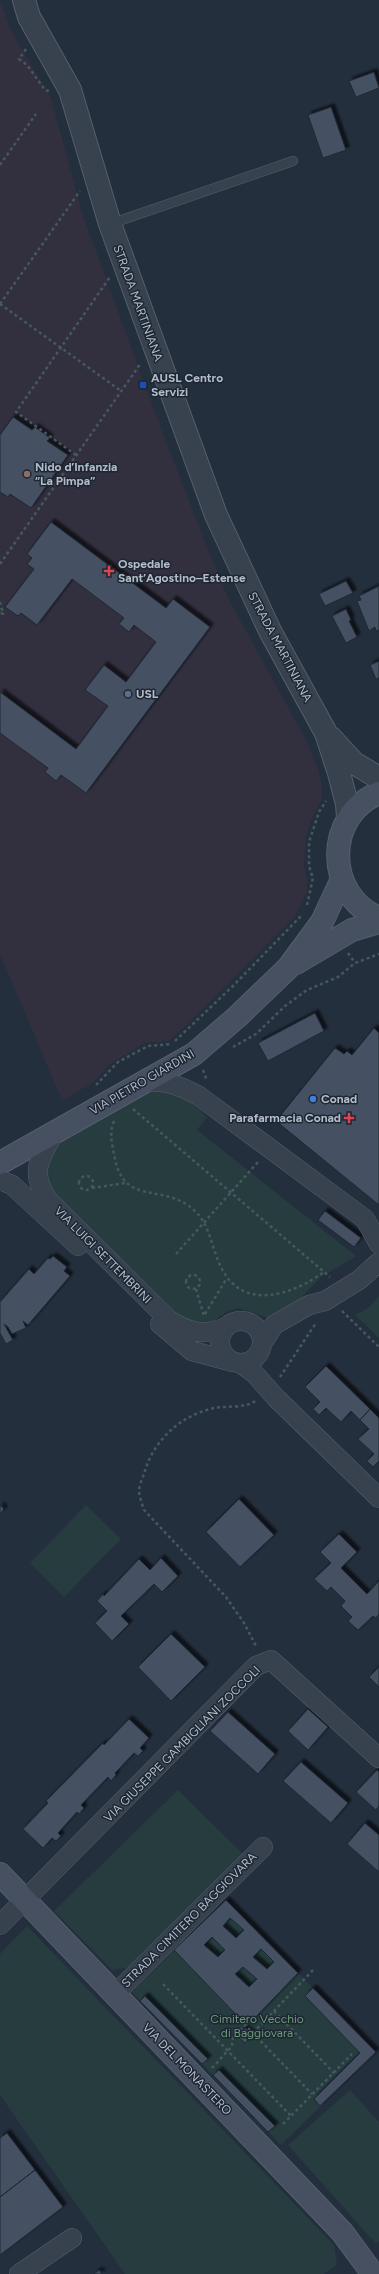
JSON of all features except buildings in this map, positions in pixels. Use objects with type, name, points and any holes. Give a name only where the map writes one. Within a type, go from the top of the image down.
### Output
[{"type":"main road","points":[[379,793],[359,805],[348,817],[339,837],[337,852],[341,881],[350,896],[361,908],[379,918]]},
{"type":"main road","name":"VIA PIETRO GIARDINI","points":[[0,1163],[54,1133],[117,1106],[141,1083],[194,1054],[237,1017],[288,968],[322,922],[341,881]]},
{"type":"main road","name":"VIA PIETRO GIARDINI","points":[[288,968],[352,930],[379,922]]},
{"type":"main road","name":"VIA DEL MONASTERO","points":[[0,1874],[342,2232],[371,2270]]},
{"type":"street","name":"STRADA MARTINIANA","points":[[24,0],[29,17],[70,90],[110,224],[216,515],[270,631],[326,732],[341,779],[348,817]]},
{"type":"street","name":"STRADA MARTINIANA","points":[[326,732],[354,763],[379,778]]},
{"type":"street","points":[[141,1083],[156,1081],[173,1084],[199,1096],[365,1219],[379,1244]]},
{"type":"street","name":"VIA LUIGI SETTEMBRINI","points":[[54,1133],[39,1162],[38,1177],[44,1194],[159,1312],[178,1326],[201,1325],[209,1333],[224,1328]]},
{"type":"street","name":"VIA LUIGI SETTEMBRINI","points":[[0,1180],[12,1185],[25,1196],[179,1342],[197,1353],[236,1363],[267,1387],[379,1498]]},
{"type":"street","points":[[314,1312],[319,1293],[330,1277],[353,1272],[376,1264]]},
{"type":"street","points":[[252,1324],[274,1325],[314,1312],[325,1301],[359,1280],[376,1264]]},
{"type":"street","points":[[267,1387],[261,1370],[261,1347],[260,1333],[252,1324],[247,1321],[235,1321],[224,1328],[219,1340],[222,1354],[236,1363],[252,1360],[261,1347],[274,1325]]},
{"type":"street","name":"VIA GIUSEPPE GAMBIGLIANI ZOCCOLI","points":[[0,1925],[26,1901],[256,1666],[270,1660],[379,1758]]},
{"type":"street","name":"STRADA CIMITERO BAGGIOVARA","points":[[115,1994],[263,1847]]},
{"type":"street","points":[[19,2274],[72,2238]]},
{"type":"lane","points":[[110,224],[293,162]]},
{"type":"path","points":[[0,165],[36,114]]},
{"type":"path","points":[[83,187],[0,304],[121,391]]},
{"type":"path","points":[[76,455],[16,412],[113,273]]},
{"type":"path","points":[[0,564],[142,361]]},
{"type":"path","points":[[0,602],[1,614]]},
{"type":"path","points":[[183,1035],[305,911],[312,891],[313,878],[309,866],[309,842],[328,793]]},
{"type":"path","points":[[230,1049],[256,1034],[285,1006],[307,990],[338,977],[361,960],[379,954]]},
{"type":"path","points":[[202,1068],[207,1064]]},
{"type":"path","points":[[117,1106],[231,1192],[330,1277],[288,1292],[270,1295],[251,1294],[241,1290],[227,1278],[215,1253],[204,1222],[192,1207],[181,1200],[133,1188],[125,1183],[117,1169],[111,1135],[117,1106]]},
{"type":"path","points":[[176,1254],[270,1148]]},
{"type":"path","points":[[92,1188],[94,1183],[90,1177],[86,1175],[81,1177],[79,1184],[81,1188],[85,1190],[125,1183]]},
{"type":"path","points":[[194,1275],[200,1279],[200,1286],[196,1289],[187,1287],[186,1280],[189,1276],[194,1275]]},
{"type":"path","points":[[201,1325],[227,1278]]},
{"type":"path","points":[[196,1289],[201,1325]]},
{"type":"path","points":[[337,1306],[379,1347]]},
{"type":"path","points":[[264,1663],[244,1623],[226,1597],[144,1510],[139,1491],[153,1449],[163,1436],[195,1414],[212,1408],[252,1404],[267,1387],[286,1370],[306,1334],[314,1312]]},
{"type":"path","points":[[253,2033],[313,1970]]},
{"type":"path","points":[[163,1984],[291,2116]]},
{"type":"path","points":[[274,2011],[334,2073]]},
{"type":"path","points":[[212,2068],[232,2046],[233,2038],[244,2025],[312,2094]]},
{"type":"path","points":[[283,2124],[352,2054]]},
{"type":"shaded area","name":"Ospedale Sant’Agostino–Estense","points":[[0,0],[11,31],[51,98],[82,213],[148,394],[206,545],[228,598],[307,742],[318,769],[322,787],[321,802],[313,815],[306,837],[304,866],[307,879],[307,892],[295,916],[180,1031],[168,1041],[145,1043],[111,1063],[93,1083],[62,1100],[0,954]]},
{"type":"green space","points":[[153,1091],[176,1095],[195,1106],[207,1117],[197,1130],[356,1256],[321,1277],[299,1300],[269,1318],[239,1308],[226,1312],[206,1327],[186,1324],[52,1195],[44,1181],[43,1175],[48,1157],[65,1138]]},
{"type":"green space","points":[[379,1296],[379,1338],[355,1315],[367,1309]]},
{"type":"green space","points":[[86,1505],[121,1539],[64,1597],[30,1563]]},
{"type":"green space","points":[[178,1790],[245,1856],[135,1967],[112,1970],[54,1911]]},
{"type":"green space","name":"Cimitero Vecchio di Baggiovara","points":[[226,1900],[376,2052],[281,2145],[132,1992]]},
{"type":"green space","points":[[27,1926],[334,2245],[337,2265],[324,2274],[125,2274],[0,2095],[0,1954]]},
{"type":"green space","points":[[350,2090],[379,2122],[379,2241],[376,2244],[288,2145]]},
{"type":"place","name":"AUSL Centro Servizi","points":[[143,385]]},
{"type":"place","name":"Nido d’Infanzia “La Pimpa”","points":[[27,474]]},
{"type":"place","name":"Ospedale Sant’Agostino–Estense","points":[[109,571]]},
{"type":"place","name":"USL","points":[[128,694]]},
{"type":"place","name":"Conad","points":[[313,1099]]},
{"type":"place","name":"Parafarmacia Conad","points":[[349,1118]]}]
